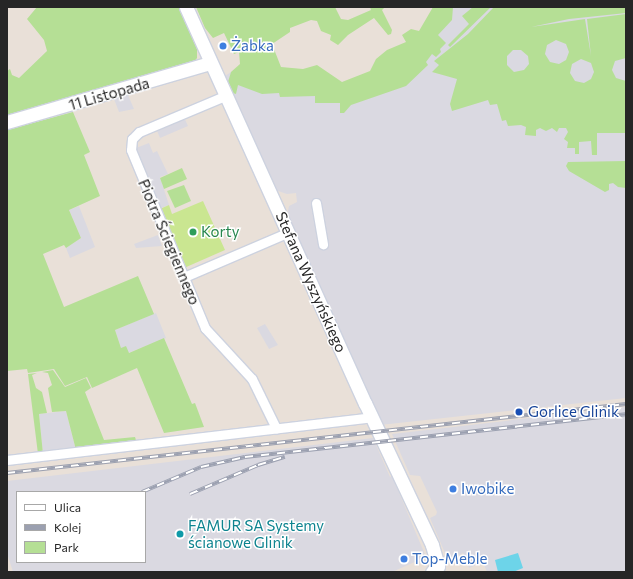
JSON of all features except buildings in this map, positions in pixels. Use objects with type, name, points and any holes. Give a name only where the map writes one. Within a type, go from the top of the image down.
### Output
[{"type":"street","name":"Stefana Wyszyńskiego","points":[[186,7],[210,63],[227,95],[289,232],[371,417],[406,486],[437,556],[438,566],[432,572]]},
{"type":"street","name":"11 Listopada","points":[[7,122],[210,63]]},
{"type":"street","name":"Piotra Ściegiennego","points":[[227,95],[139,132],[132,139],[131,150],[205,328],[252,379],[276,428]]},
{"type":"street","points":[[316,203],[323,244]]},
{"type":"street","points":[[184,277],[289,232]]},
{"type":"street","points":[[7,460],[371,417]]},
{"type":"shaded area","points":[[448,7],[626,7],[626,398],[380,425],[287,216],[289,206],[297,202],[296,193],[287,194],[275,190],[228,88],[230,87],[225,76],[231,72],[272,84],[339,89],[397,70]]},
{"type":"shaded area","points":[[128,95],[134,109],[119,112],[114,99]]},
{"type":"shaded area","points":[[183,115],[188,126],[160,138],[155,126]]},
{"type":"shaded area","points":[[149,143],[153,153],[157,151],[168,174],[160,177],[169,205],[156,210],[131,150]]},
{"type":"shaded area","points":[[79,206],[95,247],[70,258],[66,248],[81,238],[69,210]]},
{"type":"shaded area","points":[[158,235],[162,246],[136,248],[134,244]]},
{"type":"shaded area","points":[[156,313],[166,338],[128,353],[121,348],[115,330]]},
{"type":"shaded area","points":[[265,324],[278,345],[269,349],[257,328]]},
{"type":"shaded area","points":[[626,407],[626,572],[487,572],[483,562],[469,568],[463,553],[448,560],[430,518],[436,515],[437,512],[420,476],[410,475],[392,434]]},
{"type":"shaded area","points":[[66,411],[76,450],[43,454],[39,414]]},
{"type":"shaded area","points":[[373,438],[390,477],[392,476],[426,557],[392,572],[13,572],[7,553],[7,481]]},
{"type":"green space","points":[[37,7],[179,7],[197,49],[197,58],[194,62],[7,116],[7,71],[10,69],[12,75],[19,78],[47,51],[44,40],[27,19]]},
{"type":"green space","points":[[196,7],[335,7],[341,19],[348,20],[371,10],[370,7],[385,7],[382,10],[392,30],[391,34],[388,35],[374,18],[348,35],[338,45],[330,40],[331,35],[321,31],[317,21],[311,20],[290,28],[290,32],[272,44],[281,67],[303,69],[317,65],[342,82],[370,71],[376,59],[387,50],[406,42],[402,35],[411,29],[419,31],[433,7],[453,7],[452,20],[438,35],[446,43],[440,49],[441,52],[436,57],[432,54],[426,62],[428,65],[406,86],[351,105],[344,113],[340,113],[340,103],[315,103],[315,96],[280,97],[279,93],[262,94],[238,85],[236,94],[233,93],[228,82],[231,72],[240,64],[239,52],[234,54],[224,33],[213,38],[205,28]]},
{"type":"green space","points":[[473,7],[491,7],[450,47],[448,45],[469,24],[462,16]]},
{"type":"green space","points":[[494,7],[626,7],[626,13],[569,19],[531,27],[585,19],[591,56],[587,19],[626,14],[626,58],[615,61],[612,70],[616,78],[626,81],[626,133],[597,133],[597,155],[592,155],[591,141],[579,142],[579,154],[575,154],[575,148],[567,148],[568,142],[564,139],[568,132],[566,128],[559,128],[557,132],[552,128],[546,131],[540,128],[536,130],[536,136],[525,135],[526,127],[521,125],[508,126],[506,120],[502,121],[497,104],[490,105],[488,100],[452,111],[450,104],[457,79],[432,72],[439,65],[434,61],[468,34]],"holes":[[[556,40],[566,44],[569,52],[566,60],[559,64],[550,62],[545,54],[547,45]],[[513,50],[521,50],[528,56],[529,64],[524,70],[514,72],[507,65],[507,56]],[[581,59],[591,63],[594,72],[591,79],[584,83],[575,81],[570,73],[572,64]]]},
{"type":"green space","points":[[73,112],[90,152],[84,155],[100,196],[69,210],[81,238],[66,248],[64,245],[43,254],[64,307],[138,276],[154,314],[115,330],[121,348],[126,346],[129,353],[164,338],[192,404],[195,403],[204,427],[164,433],[137,368],[92,388],[87,377],[65,386],[54,369],[28,373],[27,369],[7,371],[7,130]]},
{"type":"green space","points":[[626,161],[626,188],[618,187],[613,183],[609,184],[609,190],[605,192],[569,171],[566,166],[568,162]]},
{"type":"green space","points":[[182,168],[187,179],[164,189],[160,178]]},
{"type":"green space","points":[[184,185],[191,201],[175,208],[167,191]]},
{"type":"green space","name":"Korty","points":[[203,201],[225,250],[184,268],[160,209],[169,205],[172,214]]},
{"type":"green space","points":[[53,370],[65,387],[86,378],[91,388],[85,392],[104,440],[135,437],[136,440],[76,450],[66,411],[52,412],[48,388],[52,385],[48,373],[42,372]]},
{"type":"green space","points":[[37,373],[32,375],[36,388],[42,392],[47,413],[39,414],[43,454],[38,454],[28,374]]},
{"type":"water","points":[[518,553],[523,568],[513,572],[498,572],[495,560]]},
{"type":"railway","points":[[7,473],[626,404]]},
{"type":"railway","points":[[144,491],[201,467],[245,457],[626,414]]},
{"type":"railway","points":[[190,494],[258,465],[285,457]]},
{"type":"place","name":"Żabka","points":[[223,46]]},
{"type":"place","name":"Korty","points":[[193,232]]},
{"type":"place","name":"Gorlice Glinik","points":[[519,412]]},
{"type":"place","name":"Iwobike","points":[[453,489]]},
{"type":"place","name":"FAMUR SA Systemy ścianowe Glinik","points":[[180,534]]},
{"type":"place","name":"Top-Meble","points":[[404,559]]}]
